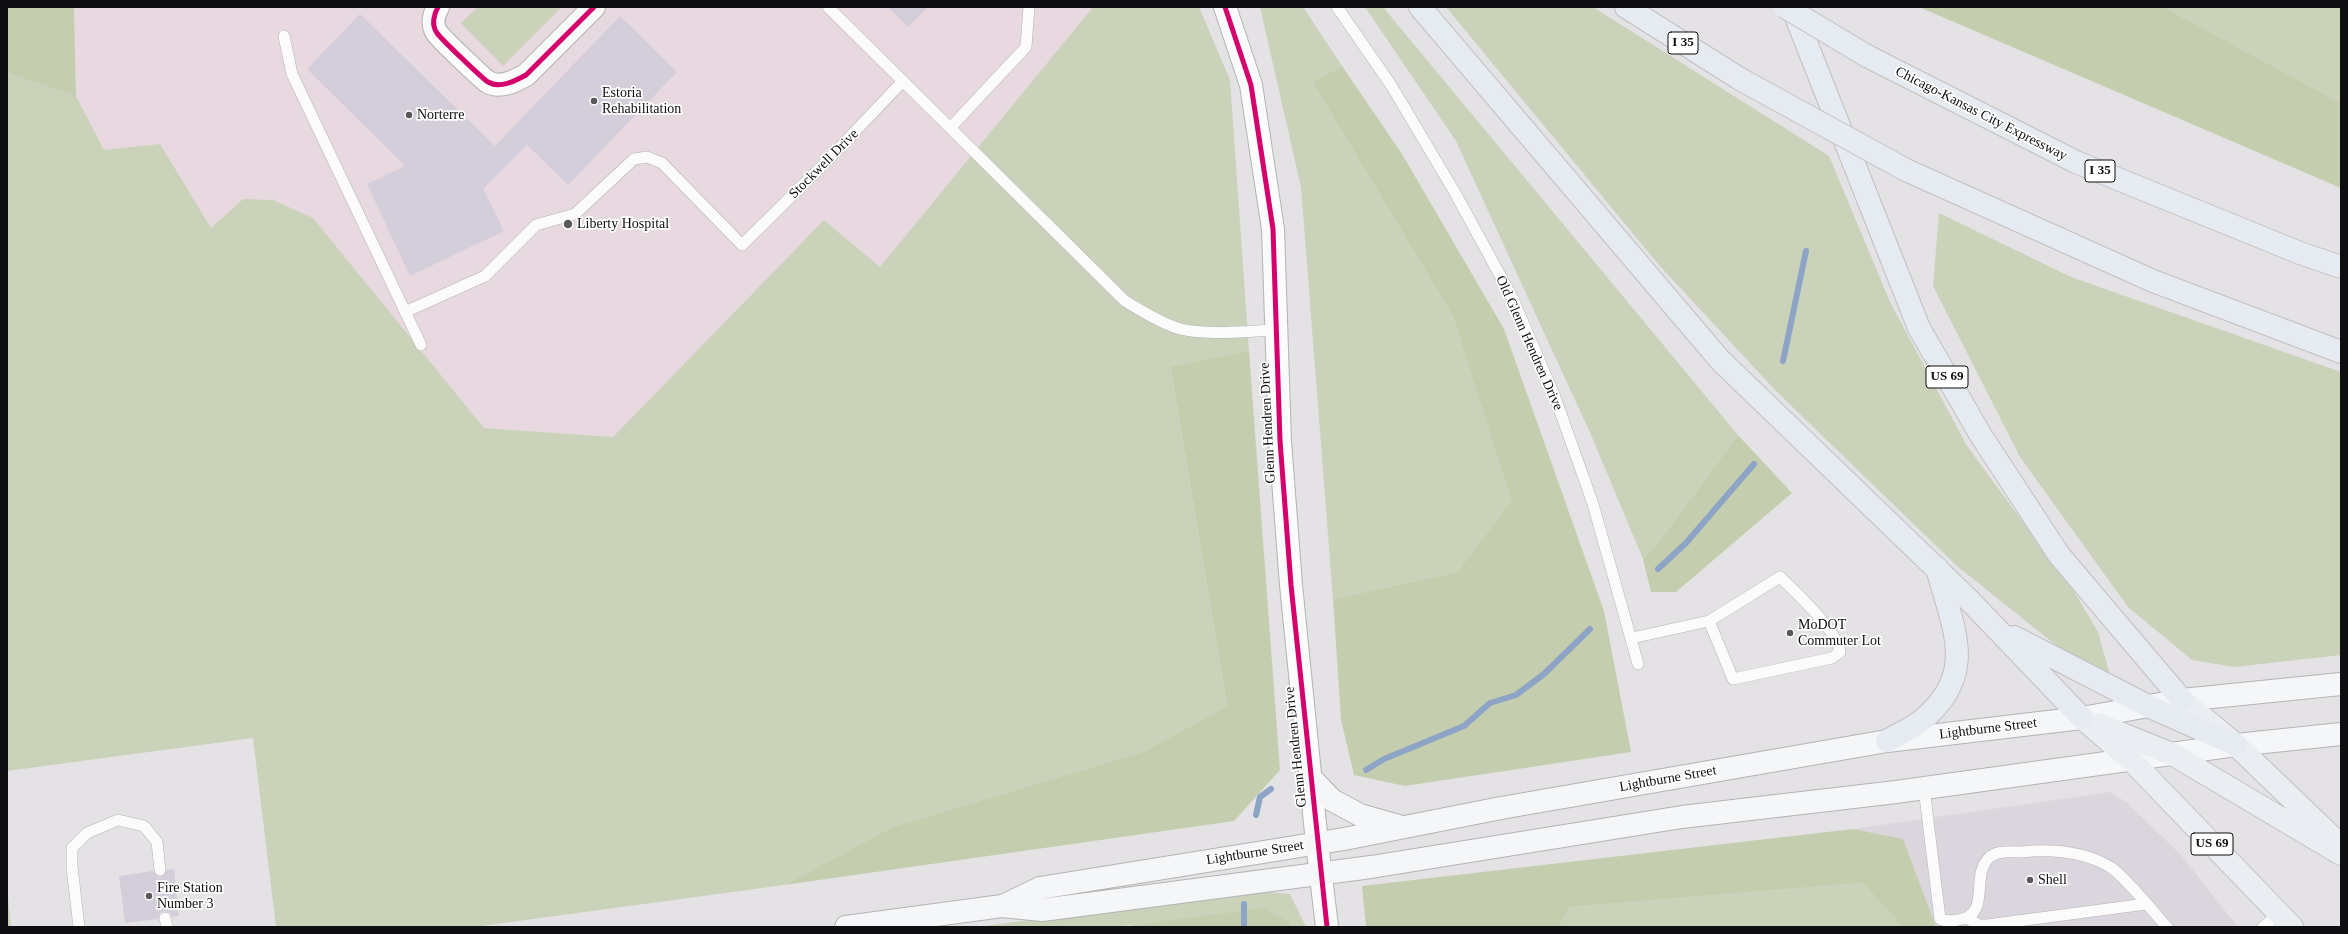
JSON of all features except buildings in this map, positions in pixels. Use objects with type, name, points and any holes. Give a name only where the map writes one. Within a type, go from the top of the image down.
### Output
[{"type":"highway","name":"US 69","points":[[1420,7],[1720,360],[1937,568],[1998,629],[2082,718],[2132,761],[2278,923]]},
{"type":"highway","name":"I 35","points":[[1626,7],[1740,79],[1906,170],[2153,281],[2341,352]]},
{"type":"highway","name":"Chicago-Kansas City Expressway","points":[[1785,7],[1867,56],[2076,162],[2300,253],[2341,267]]},
{"type":"highway","name":"US 69","points":[[1792,7],[1919,328],[1980,434],[2059,555],[2182,700],[2236,745],[2341,846]]},
{"type":"highway","points":[[1887,741],[1920,721],[1943,700],[1951,687],[1956,672],[1955,639],[1937,568]]},
{"type":"highway","points":[[1998,629],[2148,706],[2236,745]]},
{"type":"highway","points":[[2082,718],[2174,755],[2341,854]]},
{"type":"main road","name":"Lightburne Street","points":[[1002,906],[1040,888],[1317,843],[1887,741],[2082,718],[2182,700],[2341,684]]},
{"type":"main road","name":"Lightburne Street","points":[[846,927],[1002,906],[1042,910],[1321,873],[1507,846],[1682,817],[2132,761],[2236,745],[2341,734]]},
{"type":"main road","points":[[1312,778],[1332,800],[1360,815],[1402,827]]},
{"type":"street","points":[[438,7],[433,16],[436,32],[488,83],[501,84],[512,83],[526,75],[594,7]]},
{"type":"street","name":"Glenn Hendren Drive","points":[[1225,7],[1251,85],[1273,230],[1280,441],[1289,569],[1327,927]]},
{"type":"lane","points":[[828,7],[951,127],[1125,301],[1160,322],[1179,329],[1219,332],[1276,330]]},
{"type":"lane","points":[[951,127],[1026,47],[1029,7]]},
{"type":"lane","name":"Old Glenn Hendren Drive","points":[[1337,7],[1407,112],[1454,191],[1513,299],[1555,397],[1593,504],[1632,638],[1638,664]]},
{"type":"lane","points":[[284,36],[292,74],[421,345]]},
{"type":"lane","name":"Stockwell Drive","points":[[405,312],[485,276],[536,225],[575,214],[634,159],[647,157],[662,164],[742,245],[824,164],[903,81]]},
{"type":"lane","points":[[1632,638],[1709,621],[1780,577],[1811,608],[1839,643],[1840,652],[1832,658],[1733,680],[1709,621]]},
{"type":"lane","points":[[1924,788],[1940,919],[1945,922],[1968,919],[1974,913],[1978,903],[1983,869],[1988,858],[1997,854],[2045,849],[2059,850],[2081,856],[2110,868],[2167,927]]},
{"type":"lane","points":[[79,927],[72,867],[72,848],[87,833],[118,820],[144,826],[157,842],[160,870]]},
{"type":"lane","points":[[1968,919],[1979,926],[2146,904]]},
{"type":"shaded area","name":"Liberty Hospital","points":[[74,7],[1093,7],[880,267],[824,220],[613,437],[484,428],[313,218],[211,229],[160,145],[104,150],[76,96]]},
{"type":"shaded area","points":[[2110,792],[2126,802],[2180,854],[2238,927],[1936,927],[1903,839],[1853,829]]},
{"type":"green space","points":[[7,7],[74,7],[76,96],[10,74],[7,71]]},
{"type":"green space","points":[[478,7],[562,7],[503,66],[461,23]]},
{"type":"green space","points":[[1093,7],[1199,7],[1230,80],[1249,351],[1170,368],[1227,706],[1143,752],[892,827],[784,885],[474,927],[276,927],[253,738],[7,771],[7,71],[10,74],[76,96],[104,150],[160,144],[211,228],[243,199],[273,200],[313,218],[484,428],[613,437],[824,220],[880,267]]},
{"type":"green space","points":[[1260,7],[1303,7],[1342,66],[1312,82],[1453,317],[1511,501],[1457,572],[1333,599],[1301,187]]},
{"type":"green space","points":[[1365,7],[1383,7],[1738,435],[1664,535],[1643,559],[1592,437],[1456,141]]},
{"type":"green space","points":[[1446,7],[1593,7],[1829,156],[1890,302],[1967,446],[2075,593],[2098,632],[2110,675],[2062,650],[1957,566],[1775,390],[1659,265]]},
{"type":"green space","points":[[1919,7],[2164,7],[2341,103],[2341,188]]},
{"type":"green space","points":[[2164,7],[2341,7],[2341,103]]},
{"type":"green space","points":[[1342,66],[1402,154],[1504,329],[1604,611],[1631,752],[1405,786],[1354,775],[1341,720],[1333,599],[1457,572],[1511,501],[1453,317],[1312,82]]},
{"type":"green space","points":[[1939,213],[2071,277],[2341,372],[2341,655],[2234,667],[2192,660],[2128,607],[2020,457],[1933,286]]},
{"type":"green space","points":[[1249,351],[1280,770],[1234,821],[784,885],[892,827],[1143,752],[1227,706],[1170,367]]},
{"type":"green space","points":[[1738,435],[1792,493],[1676,592],[1651,592],[1643,559],[1664,535]]},
{"type":"green space","points":[[1853,829],[1903,839],[1936,927],[1902,927],[1863,883],[1570,907],[1559,927],[1366,927],[1362,886]]},
{"type":"green space","points":[[1863,883],[1902,927],[1559,927],[1570,907]]},
{"type":"green space","points":[[7,887],[11,927],[7,927]]},
{"type":"green space","points":[[1254,891],[1290,894],[1306,927],[1292,927],[1289,922],[1128,925],[1121,927],[976,927]]},
{"type":"green space","points":[[1263,908],[1289,922],[1292,927],[1121,927]]},
{"type":"waterway","points":[[1783,361],[1806,251]]},
{"type":"waterway","points":[[1658,569],[1686,543],[1754,464]]},
{"type":"waterway","points":[[1366,770],[1384,759],[1464,726],[1490,703],[1516,695],[1544,674],[1590,629]]},
{"type":"waterway","points":[[1256,815],[1260,797],[1271,789]]},
{"type":"waterway","points":[[1244,904],[1244,927]]},
{"type":"cycle path","points":[[438,7],[434,20],[434,27],[437,33],[488,82],[497,85],[517,80],[526,75],[594,7]]},
{"type":"cycle path","points":[[1225,7],[1251,85],[1273,229],[1280,441],[1291,585],[1327,927]]},
{"type":"place","name":"Estoria Rehabilitation","points":[[594,101]]},
{"type":"place","name":"Norterre","points":[[409,115]]},
{"type":"place","name":"Liberty Hospital","points":[[568,224]]},
{"type":"place","name":"MoDOT Commuter Lot","points":[[1790,633]]},
{"type":"place","name":"Shell","points":[[2030,880]]},
{"type":"place","name":"Fire Station Number 3","points":[[149,896]]}]
